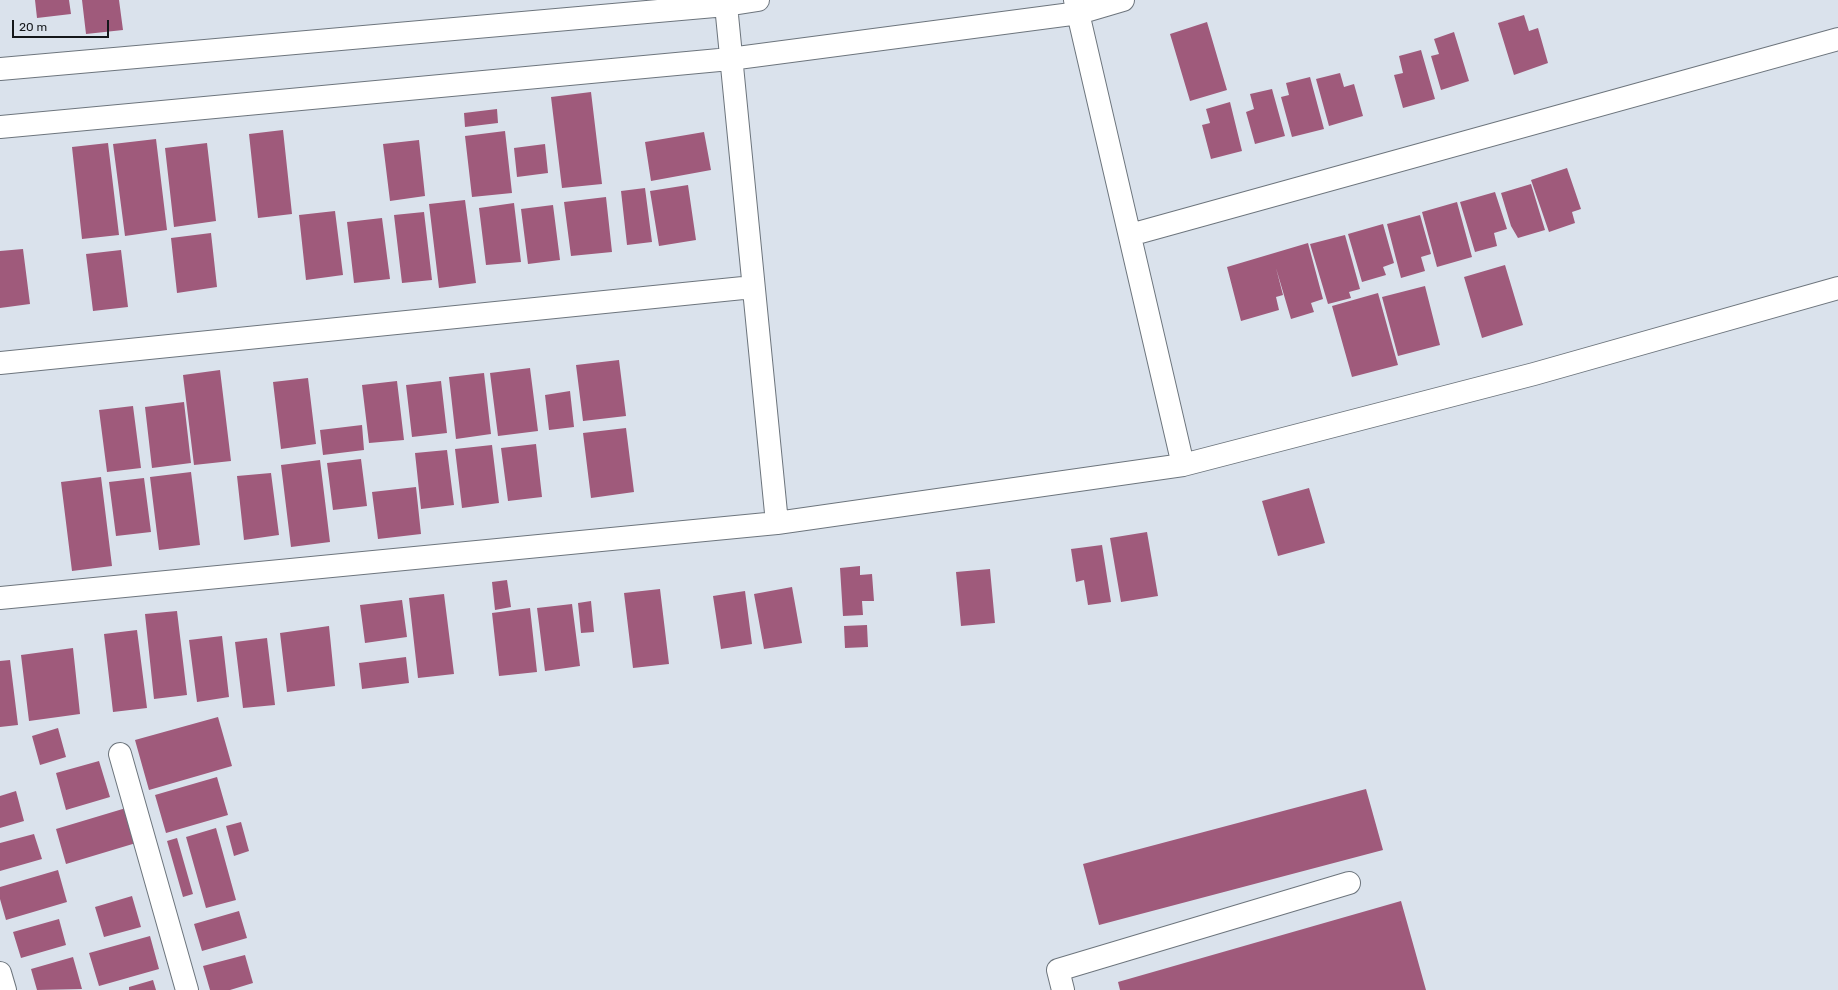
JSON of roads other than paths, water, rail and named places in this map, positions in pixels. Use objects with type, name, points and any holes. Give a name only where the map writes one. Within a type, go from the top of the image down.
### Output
[{"type":"street","points":[[0,69],[726,5],[758,0]]},
{"type":"street","points":[[0,127],[730,59],[1123,0]]},
{"type":"street","points":[[726,5],[752,287],[778,523]]},
{"type":"street","points":[[1077,6],[1183,465]]},
{"type":"street","points":[[1130,235],[1838,39]]},
{"type":"street","points":[[0,363],[752,287]]},
{"type":"street","points":[[0,598],[778,523],[1183,465],[1534,374],[1838,288]]},
{"type":"street","points":[[120,754],[187,990]]},
{"type":"street","points":[[1063,990],[1058,970],[1349,883]]},
{"type":"street","points":[[0,973],[5,990]]}]
